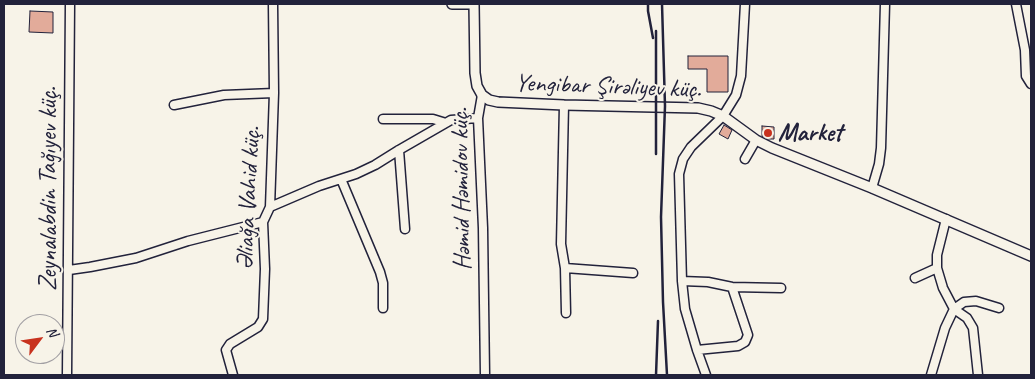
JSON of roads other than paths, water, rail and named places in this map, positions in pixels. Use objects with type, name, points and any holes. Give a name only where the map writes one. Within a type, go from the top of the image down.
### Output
[{"type":"street","name":"Zeynalabdin Tağıyev küç.","points":[[67,375],[70,4]]},
{"type":"street","name":"Əliağa Vahid küç.","points":[[233,375],[226,350],[230,344],[258,327],[263,319],[265,270],[263,222],[270,207],[274,92],[273,4]]},
{"type":"street","points":[[452,4],[474,4]]},
{"type":"street","name":"Həmid Həmidov küç.","points":[[474,4],[475,73],[477,86],[482,95],[478,118],[483,228],[485,375]]},
{"type":"street","points":[[706,375],[685,309],[682,280],[679,174],[683,159],[691,147],[723,116],[736,95],[741,76],[745,4]]},
{"type":"street","points":[[872,188],[879,164],[881,148],[885,4]]},
{"type":"street","points":[[1016,4],[1025,50],[1026,76],[1031,84]]},
{"type":"street","points":[[174,105],[224,95],[274,92]]},
{"type":"street","name":"Yengibar Şirəliyev küç.","points":[[482,95],[489,100],[498,102],[698,108],[711,110],[723,116],[756,140],[772,148],[872,188],[1031,256]]},
{"type":"street","points":[[564,105],[562,244],[566,268],[566,313]]},
{"type":"street","points":[[383,119],[433,118],[446,123]]},
{"type":"street","points":[[270,207],[375,165],[450,120],[478,118]]},
{"type":"street","points":[[745,159],[756,140]]},
{"type":"street","points":[[399,150],[405,228]]},
{"type":"street","points":[[341,179],[380,272],[383,283],[382,308]]},
{"type":"street","points":[[946,220],[937,255],[937,268],[943,288],[954,309],[967,318],[973,328],[978,375]]},
{"type":"street","points":[[69,270],[136,258],[188,241],[263,222]]},
{"type":"street","points":[[566,268],[633,273]]},
{"type":"street","points":[[915,278],[937,268]]},
{"type":"street","points":[[682,280],[708,282],[732,287],[781,288]]},
{"type":"street","points":[[697,350],[738,346],[746,342],[748,335],[732,287]]},
{"type":"street","points":[[931,375],[944,328],[954,309],[964,302],[976,301],[999,308]]},
{"type":"railway","points":[[648,4],[653,38]]},
{"type":"railway","points":[[662,4],[665,106],[661,217],[667,375]]},
{"type":"railway","points":[[656,31],[656,154]]},
{"type":"railway","points":[[656,375],[658,321]]},
{"type":"place","name":"Market","points":[[768,133]]}]
